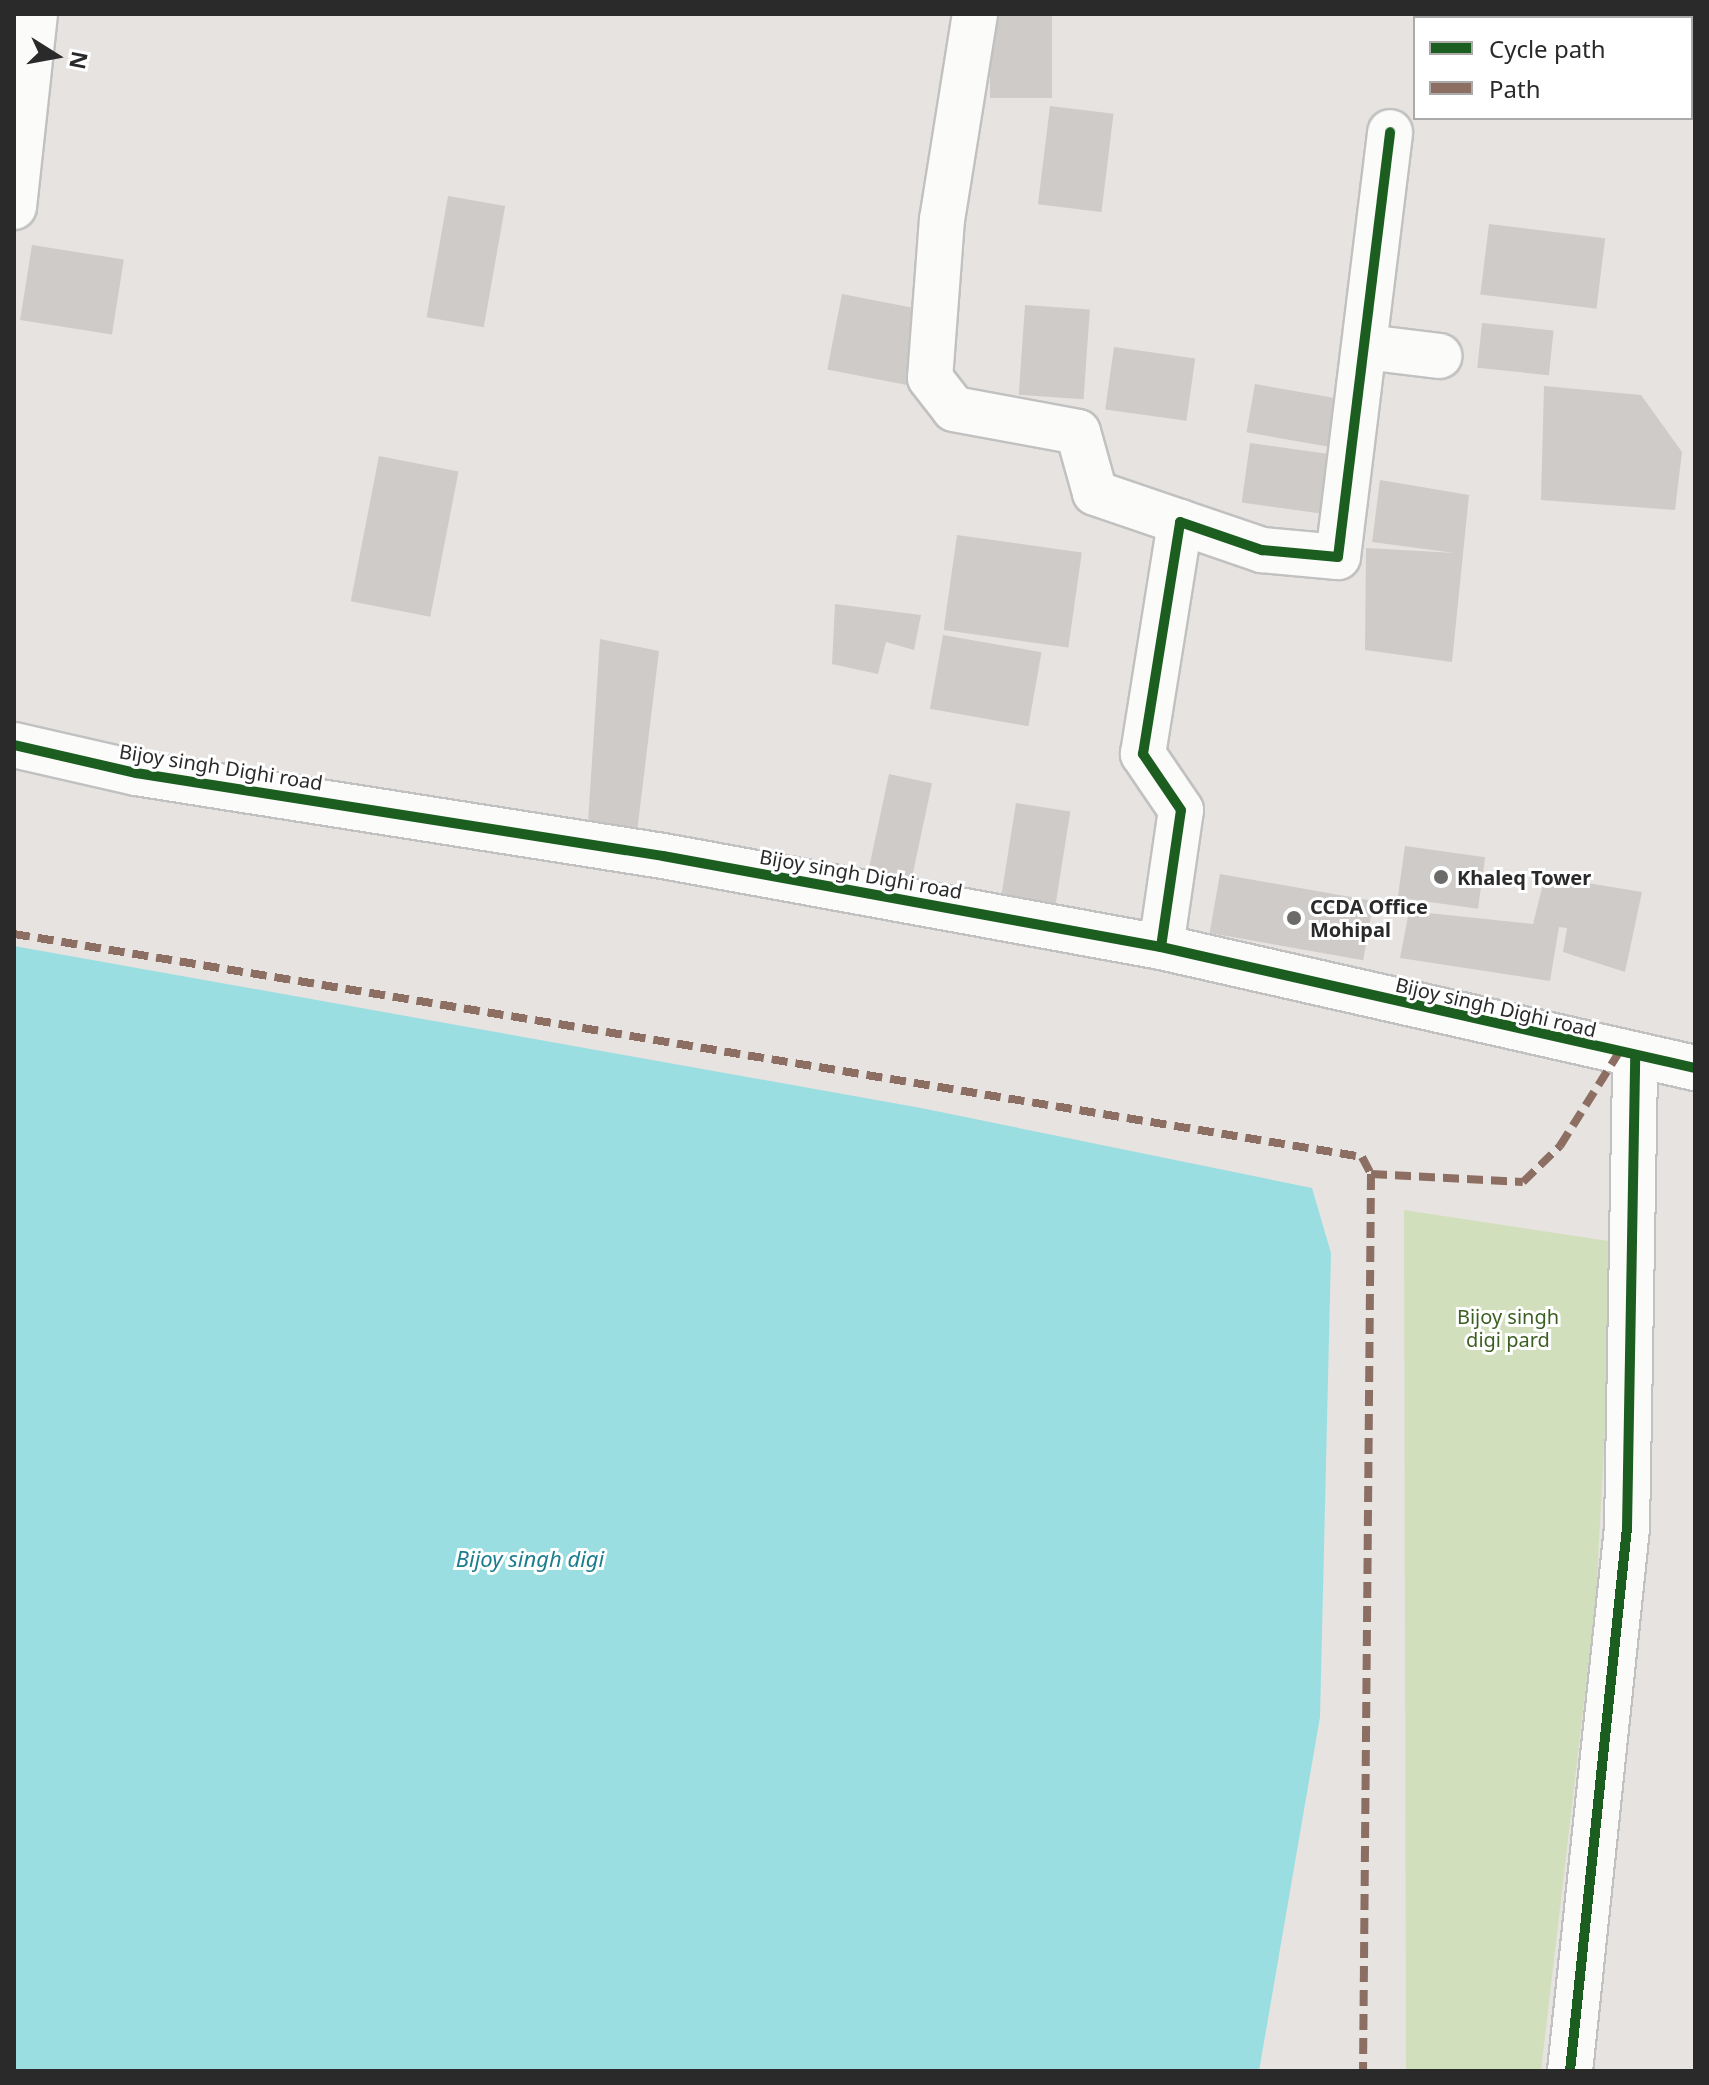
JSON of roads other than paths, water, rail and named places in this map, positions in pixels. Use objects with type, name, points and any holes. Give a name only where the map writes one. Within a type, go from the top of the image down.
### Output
[{"type":"street","points":[[14,207],[35,14]]},
{"type":"street","points":[[975,14],[942,219],[930,378],[954,409],[1078,432],[1095,493],[1262,550],[1338,557],[1390,132]]},
{"type":"street","points":[[1366,347],[1439,356]]},
{"type":"street","points":[[1161,947],[1181,810],[1143,754],[1180,522]]},
{"type":"street","name":"Bijoy singh Dighi road","points":[[14,745],[136,773],[663,856],[1161,947],[1635,1058],[1695,1068]]},
{"type":"street","points":[[1570,2071],[1627,1528],[1635,1058]]},
{"type":"water","name":"Bijoy singh digi","points":[[14,946],[921,1108],[1312,1188],[1331,1253],[1320,1717],[1259,2071],[14,2071]]},
{"type":"place","name":"Khaleq Tower","points":[[1441,877]]},
{"type":"place","name":"CCDA Office Mohipal","points":[[1294,918]]},
{"type":"park label","name":"Bijoy singh digi pard","points":[[1508,1328]]}]
